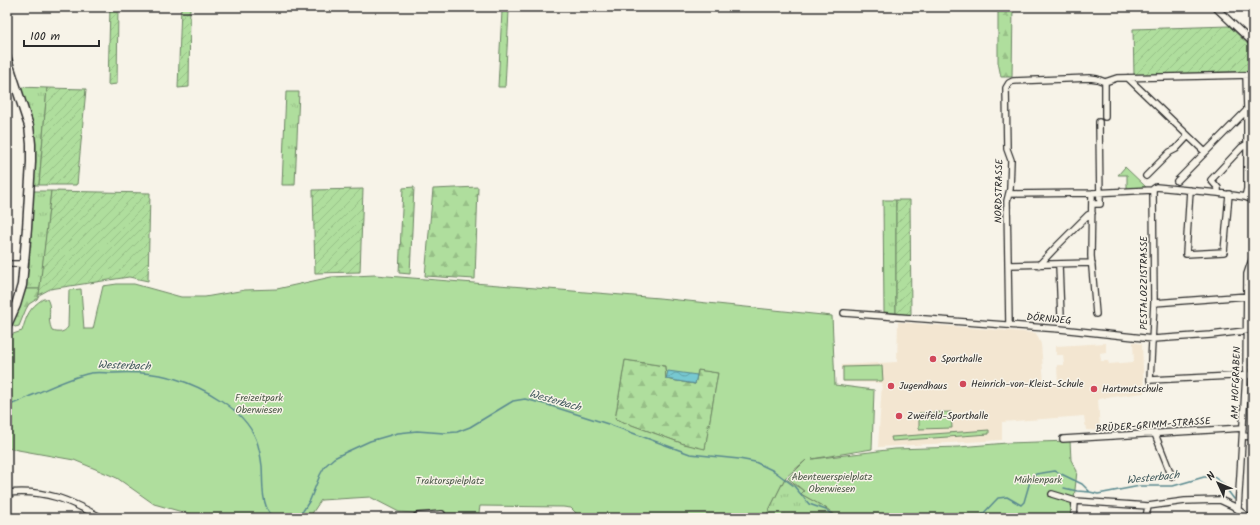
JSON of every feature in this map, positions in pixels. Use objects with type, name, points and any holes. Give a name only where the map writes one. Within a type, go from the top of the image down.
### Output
[{"type":"main road","points":[[7,59],[25,111],[29,126],[31,144],[27,228],[22,285],[16,305],[7,325]]},
{"type":"street","points":[[1216,7],[1253,43]]},
{"type":"street","points":[[1245,197],[1247,189],[1246,75]]},
{"type":"street","points":[[1105,116],[1105,82],[1117,78],[1253,75]]},
{"type":"street","name":"NORDSTRASSE","points":[[1008,325],[1007,201],[1009,194],[1010,160],[1007,149],[1006,88],[1009,83],[1013,81],[1090,78],[1105,82]]},
{"type":"street","points":[[1128,78],[1205,152]]},
{"type":"street","points":[[1177,181],[1247,110]]},
{"type":"street","points":[[1092,204],[1100,204],[1099,122]]},
{"type":"street","points":[[1146,176],[1188,136]]},
{"type":"street","points":[[1218,193],[1218,188],[1211,180],[1242,147],[1247,144]]},
{"type":"street","points":[[1009,194],[1092,193],[1154,189],[1190,190],[1229,194],[1253,200]]},
{"type":"street","name":"PESTALOZZISTRASSE","points":[[1154,189],[1154,303],[1150,380],[1246,374]]},
{"type":"street","points":[[1190,190],[1186,254],[1224,252],[1229,194]]},
{"type":"street","points":[[1092,193],[1091,256],[1096,314]]},
{"type":"street","points":[[1040,265],[1088,215],[1092,213]]},
{"type":"street","name":"AM HOFGRABEN","points":[[1238,504],[1250,330],[1247,274],[1253,258]]},
{"type":"street","points":[[1008,265],[1059,265],[1092,263]]},
{"type":"street","points":[[7,264],[24,264]]},
{"type":"street","points":[[1059,265],[1061,317]]},
{"type":"street","points":[[1154,303],[1248,296]]},
{"type":"street","name":"DÖRNWEG","points":[[844,313],[1092,332],[1153,339],[1211,335],[1250,330]]},
{"type":"street","points":[[1246,374],[1253,375]]},
{"type":"street","name":"BRÜDER-GRIMM-STRASSE","points":[[1063,439],[1243,428]]},
{"type":"street","points":[[1155,434],[1172,477]]},
{"type":"street","points":[[1243,436],[1253,437]]},
{"type":"street","points":[[7,493],[29,492],[62,498],[102,518]]},
{"type":"street","points":[[1052,494],[1075,502],[1148,506],[1185,501],[1220,500],[1238,504],[1249,518]]},
{"type":"street","points":[[1074,518],[1075,502]]},
{"type":"street","points":[[1146,518],[1148,506]]},
{"type":"street","points":[[417,518],[417,516],[442,516]]},
{"type":"shaded area","name":"Heinrich-von-Kleist-Schule","points":[[898,322],[1036,333],[1041,344],[1044,383],[1050,384],[1058,384],[1057,365],[1064,365],[1063,355],[1056,355],[1056,346],[1106,343],[1106,352],[1100,353],[1101,361],[1108,361],[1109,364],[1134,362],[1133,342],[1142,344],[1144,393],[1098,399],[1100,431],[1086,430],[1084,416],[1002,422],[1002,440],[878,447],[882,383],[843,382],[842,365],[897,362]]},
{"type":"green space","points":[[110,7],[118,7],[117,84],[108,85]]},
{"type":"green space","points":[[181,7],[190,7],[189,87],[178,88]]},
{"type":"green space","points":[[998,7],[1013,7],[1012,77],[1001,77],[998,62]]},
{"type":"green space","points":[[502,11],[509,11],[505,87],[498,87]]},
{"type":"green space","points":[[1229,26],[1253,49],[1253,71],[1134,75],[1133,29]]},
{"type":"green space","points":[[19,87],[47,88],[39,185],[34,185],[33,130]]},
{"type":"green space","points":[[47,88],[86,89],[77,185],[39,185]]},
{"type":"green space","points":[[286,92],[299,92],[295,185],[282,185]]},
{"type":"green space","points":[[1251,108],[1253,110],[1253,187],[1250,187]]},
{"type":"green space","points":[[1125,167],[1146,187],[1127,189],[1127,175],[1118,175]]},
{"type":"green space","points":[[414,187],[410,274],[399,273],[403,188]]},
{"type":"green space","points":[[478,187],[475,279],[425,276],[433,189]]},
{"type":"green space","points":[[363,189],[360,272],[315,273],[313,190]]},
{"type":"green space","points":[[31,191],[51,191],[40,289],[24,289],[29,266]]},
{"type":"green space","points":[[51,191],[150,193],[148,281],[129,277],[50,289],[39,295]]},
{"type":"green space","points":[[883,200],[896,200],[896,313],[884,312]]},
{"type":"green space","points":[[896,200],[910,200],[911,315],[896,313]]},
{"type":"green space","name":"Freizeitpark Oberwiesen","points":[[375,275],[659,298],[832,316],[835,385],[874,390],[872,449],[812,459],[895,449],[1070,441],[1071,460],[1077,471],[1072,518],[839,518],[826,508],[801,494],[804,491],[788,478],[806,460],[785,478],[765,518],[581,518],[571,508],[563,507],[480,506],[479,513],[415,513],[399,512],[370,497],[321,500],[311,515],[305,518],[200,517],[154,504],[117,478],[74,460],[7,448],[7,336],[22,331],[29,312],[43,299],[47,299],[50,308],[52,331],[59,332],[68,327],[69,290],[81,289],[84,329],[93,329],[103,286],[134,284],[181,297],[205,297],[245,290],[277,289],[331,277]],"holes":[[[625,360],[665,366],[666,379],[695,384],[698,370],[718,373],[705,449],[684,444],[615,419]]]},
{"type":"green space","points":[[24,289],[40,289],[37,299],[29,304],[19,326],[15,327],[11,324]]},
{"type":"green space","points":[[625,360],[665,366],[666,379],[695,384],[698,370],[718,373],[705,450],[615,419]]},
{"type":"green space","points":[[882,366],[883,381],[843,381],[843,367]]},
{"type":"green space","points":[[951,412],[952,428],[919,429],[919,413]]},
{"type":"green space","points":[[989,430],[989,434],[892,441],[891,437]]},
{"type":"green space","points":[[785,478],[804,491],[801,494],[826,508],[839,518],[765,518]]},
{"type":"water","points":[[668,371],[697,375],[695,384],[666,379]]},
{"type":"waterway","name":"Westerbach","points":[[7,406],[63,382],[91,373],[151,374],[166,376],[185,382],[221,400],[232,408],[250,428],[256,439],[260,452],[263,491],[267,509],[274,516],[281,518]]},
{"type":"waterway","name":"Westerbach","points":[[289,518],[295,517],[303,511],[310,500],[325,466],[334,458],[370,441],[398,433],[417,431],[444,433],[457,432],[470,427],[513,401],[525,399],[608,424],[690,454],[755,462],[774,471],[794,486],[809,504],[826,510],[837,518]]},
{"type":"waterway","name":"Westerbach","points":[[979,518],[998,498],[1007,497],[1021,505],[1024,502],[1031,478],[1036,474],[1055,471],[1082,484],[1090,492],[1098,494],[1140,486],[1173,486],[1204,477],[1214,477],[1222,483],[1234,499]]},
{"type":"waterway","points":[[1064,488],[1090,492]]},
{"type":"place","name":"Sporthalle","points":[[933,359]]},
{"type":"place","name":"Heinrich-von-Kleist-Schule","points":[[963,384]]},
{"type":"place","name":"Jugendhaus","points":[[891,386]]},
{"type":"place","name":"Hartmutschule","points":[[1094,389]]},
{"type":"place","name":"Zweifeld-Sporthalle","points":[[899,416]]},
{"type":"park label","name":"Mühlenpark","points":[[1038,480]]},
{"type":"park label","name":"Traktorspielplatz","points":[[450,481]]},
{"type":"park label","name":"Abenteuerspielplatz Oberwiesen","points":[[832,482]]}]
